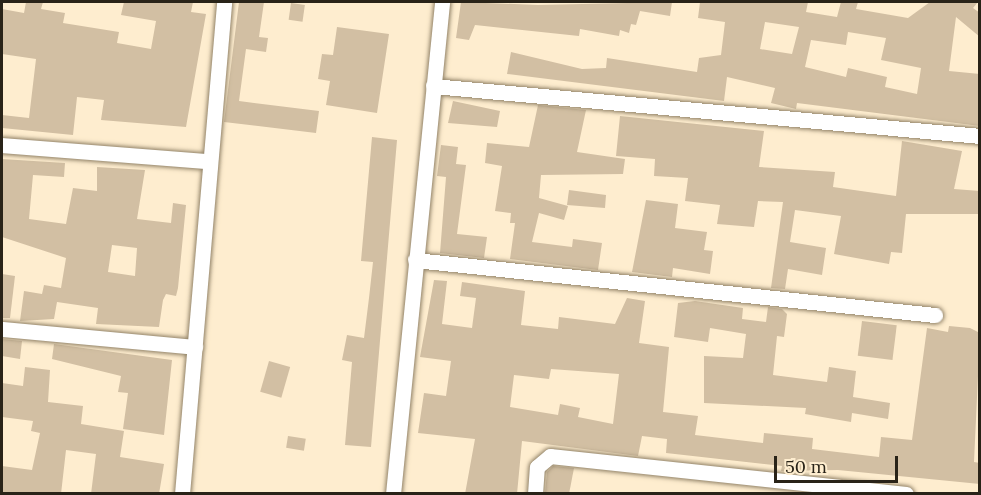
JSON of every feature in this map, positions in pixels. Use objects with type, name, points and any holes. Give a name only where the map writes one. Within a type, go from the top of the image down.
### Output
[{"type":"street","points":[[182,494],[195,347],[207,161],[224,2]]},
{"type":"street","points":[[393,494],[414,260],[442,2]]},
{"type":"street","points":[[433,86],[980,136]]},
{"type":"street","points":[[2,145],[207,161]]},
{"type":"street","points":[[414,260],[935,315]]},
{"type":"street","points":[[2,329],[195,347]]},
{"type":"street","points":[[535,494],[537,467],[550,456],[906,494]]},
{"type":"building","points":[[26,2],[43,2],[41,9],[65,13],[63,23],[119,32],[117,43],[151,49],[156,21],[121,15],[124,2],[193,2],[191,12],[206,14],[186,127],[101,120],[104,100],[77,97],[73,135],[2,128],[2,115],[29,118],[36,59],[2,54],[2,9],[24,13]]},
{"type":"building","points":[[239,2],[264,2],[259,37],[268,38],[266,52],[246,49],[239,101],[319,111],[316,133],[224,122]]},
{"type":"building","points":[[461,2],[538,5],[672,2],[670,16],[640,11],[636,25],[631,24],[629,33],[620,30],[619,36],[580,29],[579,36],[475,25],[469,40],[456,38]]},
{"type":"building","points":[[700,2],[808,2],[806,12],[837,17],[841,2],[858,2],[856,9],[908,18],[930,2],[978,2],[973,8],[980,13],[980,37],[956,17],[949,71],[980,74],[980,126],[797,103],[796,109],[771,103],[775,88],[727,77],[724,101],[507,74],[511,52],[582,69],[606,68],[607,58],[697,72],[699,58],[721,55],[725,22],[698,18]],"holes":[[[765,22],[799,27],[792,54],[760,49]],[[848,32],[886,38],[881,60],[921,68],[917,94],[885,87],[887,77],[848,68],[846,77],[805,67],[811,40],[846,45]]]},
{"type":"building","points":[[291,3],[305,5],[302,22],[289,20]]},
{"type":"building","points":[[337,27],[389,34],[377,113],[326,105],[330,81],[318,79],[322,54],[333,55]]},
{"type":"building","points":[[453,101],[500,111],[497,127],[448,123]]},
{"type":"building","points":[[538,105],[586,110],[577,152],[625,159],[623,174],[541,175],[539,198],[568,206],[564,220],[539,213],[532,242],[572,247],[573,239],[602,243],[598,270],[510,259],[515,223],[510,223],[511,213],[495,211],[502,166],[485,163],[487,143],[529,147]]},
{"type":"building","points":[[620,116],[764,131],[759,167],[835,172],[833,187],[896,196],[902,141],[962,151],[954,189],[980,191],[980,214],[906,214],[902,253],[891,252],[889,264],[834,254],[841,216],[795,210],[790,242],[826,248],[822,275],[788,269],[785,289],[771,288],[783,202],[758,201],[754,227],[717,224],[720,205],[685,201],[688,178],[654,176],[655,159],[616,156]]},
{"type":"building","points":[[372,137],[397,140],[371,447],[345,445],[352,362],[342,360],[347,335],[364,338],[373,262],[361,261]]},
{"type":"building","points":[[441,145],[458,147],[456,164],[466,165],[457,234],[487,237],[484,258],[440,253],[446,177],[437,176]]},
{"type":"building","points":[[2,159],[65,163],[64,177],[33,175],[29,219],[66,224],[73,188],[97,191],[97,167],[145,170],[137,219],[171,223],[173,203],[186,205],[178,288],[176,296],[166,294],[163,300],[159,327],[96,324],[98,308],[57,302],[54,319],[20,321],[24,291],[42,294],[44,285],[61,288],[66,258],[2,237]],"holes":[[[112,245],[137,248],[135,276],[108,272]]]},
{"type":"building","points":[[569,190],[606,195],[605,208],[567,205]]},
{"type":"building","points":[[646,200],[678,204],[675,228],[707,232],[704,250],[713,251],[710,274],[673,268],[672,277],[632,272]]},
{"type":"building","points":[[2,274],[15,276],[10,318],[2,318]]},
{"type":"building","points":[[434,280],[447,281],[442,324],[472,328],[476,298],[460,296],[462,282],[525,291],[521,325],[558,329],[559,317],[615,324],[627,298],[645,301],[639,343],[669,347],[663,412],[698,416],[695,435],[763,443],[764,433],[813,438],[812,449],[879,457],[881,437],[912,440],[927,328],[948,332],[949,326],[970,328],[980,333],[974,462],[980,463],[980,484],[838,470],[781,471],[782,466],[666,453],[667,439],[642,436],[638,456],[522,441],[517,494],[465,494],[475,439],[418,433],[424,393],[446,396],[451,361],[420,357]],"holes":[[[551,369],[619,374],[613,424],[578,417],[580,408],[560,404],[558,415],[510,407],[514,375],[549,379]]]},
{"type":"building","points":[[695,301],[743,308],[742,319],[766,322],[768,307],[782,309],[787,314],[784,337],[777,336],[773,375],[827,382],[829,367],[856,371],[853,397],[890,403],[888,419],[852,413],[851,422],[805,414],[806,408],[704,403],[704,356],[743,358],[746,334],[710,328],[708,342],[674,337],[678,303]]},
{"type":"building","points":[[862,321],[897,325],[892,360],[858,356]]},
{"type":"building","points":[[2,339],[22,341],[20,359],[2,356]]},
{"type":"building","points":[[54,344],[172,360],[164,435],[123,429],[128,393],[118,392],[121,376],[52,359]]},
{"type":"building","points":[[269,361],[290,367],[281,398],[260,392]]},
{"type":"building","points":[[25,367],[50,370],[48,402],[83,406],[81,424],[124,431],[120,457],[164,464],[159,494],[91,494],[96,454],[66,450],[61,494],[2,494],[2,466],[32,470],[40,433],[31,431],[33,421],[2,417],[2,383],[23,386]]},
{"type":"building","points":[[288,436],[306,439],[304,451],[286,448]]},
{"type":"building","points":[[553,466],[574,468],[569,494],[545,494],[547,472]]}]
